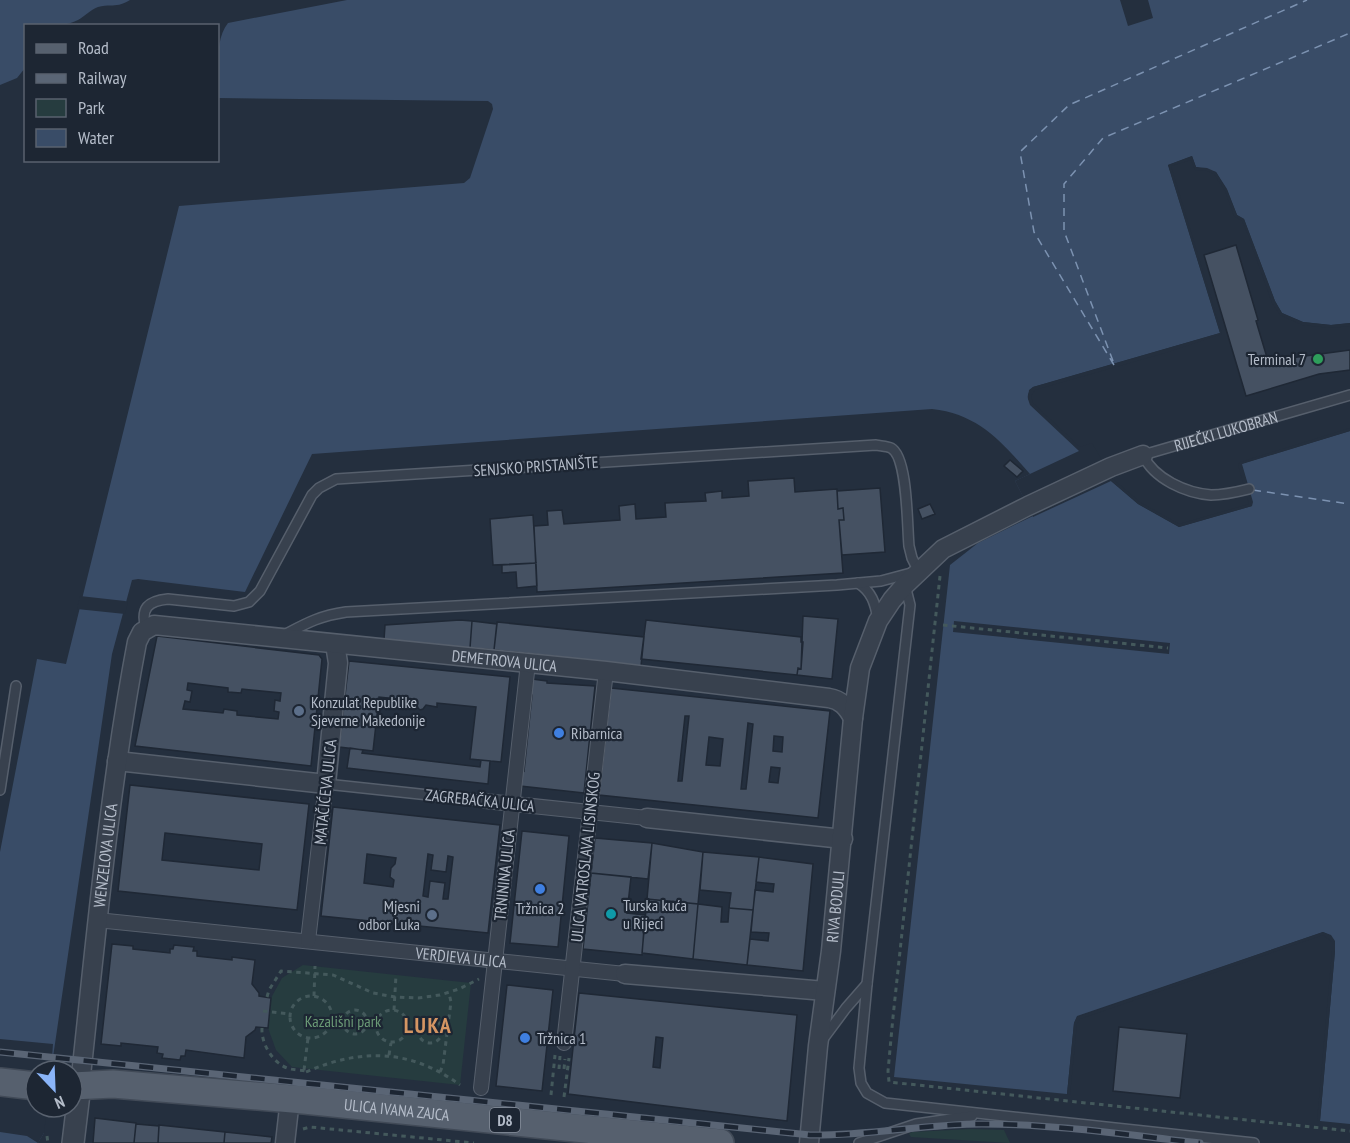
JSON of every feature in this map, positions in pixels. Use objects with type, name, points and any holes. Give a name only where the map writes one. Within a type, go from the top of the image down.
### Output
[{"type":"main road","points":[[0,1082],[24,1085]]},
{"type":"main road","name":"ULICA IVANA ZAJCA","points":[[84,1086],[113,1084],[291,1099],[720,1143]]},
{"type":"street","name":"RIJEČKI LUKOBRAN","points":[[1028,506],[1143,455]]},
{"type":"street","name":"RIVA BODULI","points":[[809,1143],[860,668],[879,621],[892,600],[914,576],[956,540],[1028,506]]},
{"type":"street","name":"DEMETROVA ULICA","points":[[146,629],[160,624],[606,671],[829,698]]},
{"type":"street","name":"WENZELOVA ULICA","points":[[79,1059],[117,761],[137,642],[146,629]]},
{"type":"street","name":"MATAČIĆEVA ULICA","points":[[308,941],[338,663],[335,644]]},
{"type":"street","name":"TRNININA ULICA","points":[[481,1088],[528,663]]},
{"type":"street","name":"RIVA BODULI","points":[[829,698],[840,691],[860,668]]},
{"type":"street","name":"ULICA VATROSLAVA LISINSKOG","points":[[563,1052],[606,671]]},
{"type":"street","points":[[829,698],[844,705],[853,718]]},
{"type":"street","name":"ZAGREBAČKA ULICA","points":[[117,761],[326,784]]},
{"type":"street","name":"ZAGREBAČKA ULICA","points":[[485,801],[843,839]]},
{"type":"street","name":"VERDIEVA ULICA","points":[[97,920],[625,974],[825,991]]},
{"type":"street","points":[[291,1099],[292,1137]]},
{"type":"street","points":[[73,1143],[74,1119]]},
{"type":"lane","name":"RIJEČKI LUKOBRAN","points":[[1143,455],[1350,394]]},
{"type":"lane","name":"SENJSKO PRISTANIŠTE","points":[[146,629],[145,609],[149,603],[157,600],[168,599],[234,606],[249,602],[260,591],[312,495],[318,488],[336,479],[876,445],[891,448],[898,455],[903,468],[909,546],[914,576]]},
{"type":"lane","points":[[1143,455],[1155,472],[1173,484],[1193,491],[1215,495],[1249,489]]},
{"type":"lane","points":[[279,638],[310,620],[346,612],[858,583],[914,576],[867,984],[859,1068],[861,1083],[867,1093],[885,1103],[1254,1143]]},
{"type":"lane","points":[[858,583],[872,596],[879,621]]},
{"type":"lane","points":[[0,790],[16,686]]},
{"type":"lane","name":"ZAGREBAČKA ULICA","points":[[326,784],[485,801]]},
{"type":"lane","points":[[818,1046],[867,984]]},
{"type":"lane","points":[[859,1143],[916,1124],[992,1114]]},
{"type":"path","points":[[940,580],[894,1005],[889,1082],[1350,1131]]},
{"type":"path","points":[[943,625],[1168,648]]},
{"type":"path","points":[[314,996],[315,966]]},
{"type":"path","points":[[267,997],[281,971],[333,975],[373,993],[395,997],[418,998],[449,993],[471,983]]},
{"type":"path","points":[[394,1010],[396,975]]},
{"type":"path","points":[[440,1072],[443,1065],[451,1002],[449,993]]},
{"type":"path","points":[[314,996],[326,1002],[332,1014],[332,1020],[330,1026],[320,1036],[308,1038],[292,1027],[290,1014],[296,1002],[301,998],[314,996]]},
{"type":"path","points":[[356,1010],[365,1016],[367,1024],[363,1031],[356,1034],[345,1029],[342,1022],[348,1012],[356,1010]]},
{"type":"path","points":[[394,1010],[405,1016],[408,1029],[407,1034],[400,1041],[391,1043],[378,1035],[375,1025],[380,1015],[394,1010]]},
{"type":"path","points":[[263,1011],[290,1014]]},
{"type":"path","points":[[425,1019],[433,1019],[440,1024],[442,1032],[436,1041],[428,1042],[419,1036],[418,1029],[425,1019]]},
{"type":"path","points":[[332,1020],[342,1022]]},
{"type":"path","points":[[367,1024],[375,1025]]},
{"type":"path","points":[[262,1028],[265,1046],[272,1056],[286,1068],[305,1071],[344,1058],[389,1055],[411,1060],[440,1072],[460,1085]]},
{"type":"path","points":[[408,1029],[418,1029]]},
{"type":"path","points":[[442,1032],[447,1032]]},
{"type":"path","points":[[305,1071],[308,1038]]},
{"type":"path","points":[[389,1055],[391,1043]]},
{"type":"path","points":[[551,1095],[556,1048],[569,1052],[564,1097]]},
{"type":"path","points":[[562,1069],[563,1052]]},
{"type":"path","points":[[292,1137],[310,1127],[474,1143]]},
{"type":"path","points":[[47,1136],[48,1143]]},
{"type":"green space","name":"Kazališni park","points":[[303,965],[471,983],[460,1085],[292,1067],[276,1050],[268,1028],[271,998],[282,978]]},
{"type":"green space","points":[[1004,1130],[1010,1143],[911,1137],[909,1134],[912,1132]]},
{"type":"water","points":[[0,0],[130,0],[117,5],[98,7],[78,20],[66,24],[24,24],[24,69],[17,78],[0,85]]},
{"type":"water","points":[[347,0],[1120,0],[1128,26],[1153,18],[1148,0],[1350,0],[1350,323],[1331,325],[1303,322],[1282,313],[1275,301],[1244,219],[1237,215],[1227,189],[1216,172],[1196,167],[1192,156],[1168,165],[1220,333],[1033,387],[1028,399],[1111,481],[1138,504],[1179,527],[1252,506],[1241,464],[1350,431],[1350,1124],[1320,1121],[1335,951],[1331,936],[1323,932],[1077,1016],[1074,1023],[1067,1094],[894,1077],[950,565],[978,543],[1033,516],[1015,481],[1030,474],[1009,451],[976,423],[948,412],[932,409],[312,454],[245,592],[132,580],[112,654],[53,1059],[24,1059],[24,1119],[40,1119],[44,1133],[38,1143],[0,1143],[0,852],[37,659],[66,664],[179,206],[464,183],[470,178],[493,109],[492,104],[488,101],[219,98],[219,49],[228,23]]},
{"type":"pier","points":[[1192,156],[1196,167],[1216,172],[1227,190],[1237,215],[1244,219],[1275,301],[1282,313],[1303,322],[1331,325],[1350,323],[1350,326],[1331,328],[1302,325],[1280,315],[1272,303],[1242,221],[1234,216],[1225,191],[1214,174],[1195,170],[1191,160],[1171,166],[1222,334],[1165,353],[1035,390],[1031,396],[1033,403],[1080,447],[1092,443],[1113,479],[1140,502],[1179,524],[1249,504],[1238,465],[1240,462],[1350,428],[1350,431],[1242,464],[1253,502],[1252,506],[1179,527],[1138,504],[1111,481],[1033,517],[1015,481],[1079,451],[1030,405],[1029,390],[1220,333],[1168,165]]},
{"type":"pier","points":[[80,596],[128,602],[125,614],[77,609]]},
{"type":"pier","points":[[954,621],[1170,643],[1169,654],[953,632]]},
{"type":"pier","points":[[1323,932],[1331,935],[1335,941],[1335,951],[1320,1121],[1317,1121],[1332,951],[1332,942],[1323,935],[1080,1019],[1077,1024],[1070,1095],[1067,1094],[1074,1023],[1077,1017]]},
{"type":"pier","points":[[0,1039],[53,1044],[52,1059],[24,1059],[24,1119],[46,1119],[44,1133],[38,1143],[27,1136],[0,1132]]},
{"type":"building","points":[[1236,245],[1268,361],[1350,350],[1350,370],[1319,374],[1246,396],[1204,255]]},
{"type":"building","points":[[1010,460],[1023,471],[1017,477],[1004,466]]},
{"type":"building","points":[[794,478],[795,492],[837,489],[838,509],[843,508],[844,520],[839,520],[843,573],[537,592],[534,526],[548,525],[547,511],[562,510],[564,524],[620,520],[619,506],[635,504],[636,519],[666,517],[665,503],[706,501],[705,493],[722,491],[722,498],[749,496],[748,481]]},
{"type":"building","points":[[880,488],[885,552],[842,555],[839,520],[844,520],[843,508],[838,509],[837,491]]},
{"type":"building","points":[[930,504],[935,514],[922,519],[918,509]]},
{"type":"building","points":[[533,515],[536,563],[493,565],[490,519]]},
{"type":"building","points":[[536,563],[537,586],[517,588],[516,572],[502,573],[502,565]]},
{"type":"building","points":[[803,616],[838,619],[832,679],[797,675],[798,668],[801,669]]},
{"type":"building","points":[[646,620],[801,637],[801,642],[803,642],[801,669],[798,668],[797,675],[641,659]]},
{"type":"building","points":[[472,621],[470,648],[384,640],[385,625]]},
{"type":"building","points":[[472,621],[497,624],[494,650],[470,648]]},
{"type":"building","points":[[497,622],[644,637],[641,666],[494,650]]},
{"type":"building","points":[[157,636],[319,655],[322,659],[311,766],[135,746]],"holes":[[[188,683],[228,688],[228,692],[241,693],[242,689],[281,693],[280,701],[275,700],[274,711],[279,712],[278,719],[237,715],[237,711],[224,709],[223,713],[183,709],[185,701],[190,702],[192,691],[187,690]]]},
{"type":"building","points":[[349,661],[510,677],[501,762],[470,759],[476,707],[437,703],[437,707],[426,705],[420,710],[417,707],[417,701],[379,697],[373,751],[339,747]]},
{"type":"building","name":"Ribarnica","points":[[532,679],[547,681],[547,683],[595,686],[584,793],[520,786],[522,770],[524,771]]},
{"type":"building","points":[[611,688],[830,711],[818,818],[599,795]],"holes":[[[685,716],[689,716],[682,781],[678,781]],[[748,723],[753,724],[746,789],[741,789]],[[774,736],[783,737],[782,752],[773,751]],[[709,737],[723,739],[720,766],[706,765]],[[771,767],[780,768],[778,783],[769,782]]]},
{"type":"building","points":[[350,748],[363,750],[362,753],[480,767],[481,760],[490,761],[488,784],[347,768]]},
{"type":"building","points":[[130,785],[309,804],[297,910],[118,891]],"holes":[[[165,833],[262,844],[259,870],[162,860]]]},
{"type":"building","points":[[333,807],[500,825],[488,933],[321,916]],"holes":[[[367,854],[396,858],[390,877],[394,880],[393,887],[364,883]],[[428,854],[433,855],[431,870],[446,872],[448,856],[453,857],[448,899],[443,899],[445,883],[430,881],[428,897],[423,896]]]},
{"type":"building","name":"Tržnica 2","points":[[522,831],[569,836],[558,947],[510,943]]},
{"type":"building","points":[[595,838],[652,843],[648,879],[591,873]]},
{"type":"building","points":[[652,843],[703,852],[698,904],[647,899]]},
{"type":"building","points":[[703,852],[759,857],[753,910],[729,908],[731,893],[700,890]]},
{"type":"building","points":[[759,857],[813,864],[803,971],[747,965],[750,939],[768,941],[769,933],[751,932],[755,890],[773,892],[774,884],[756,882]]},
{"type":"building","name":"Turska kuća u Rijeci","points":[[591,873],[631,877],[627,913],[645,915],[642,955],[583,949]]},
{"type":"building","points":[[647,899],[698,904],[693,959],[642,953]]},
{"type":"building","points":[[698,904],[722,907],[721,922],[728,922],[729,908],[753,910],[747,965],[693,959]]},
{"type":"building","points":[[112,944],[170,953],[174,945],[194,947],[193,951],[197,951],[197,956],[255,960],[252,984],[259,996],[271,998],[268,1028],[256,1027],[246,1037],[244,1058],[186,1050],[185,1056],[181,1056],[180,1060],[162,1058],[163,1054],[157,1053],[158,1047],[121,1043],[121,1046],[101,1044]]},
{"type":"building","name":"Tržnica 1","points":[[507,985],[553,990],[542,1091],[496,1086]]},
{"type":"building","points":[[579,993],[797,1015],[787,1121],[568,1094]],"holes":[[[656,1037],[663,1038],[660,1068],[653,1067]]]},
{"type":"building","points":[[1119,1027],[1187,1034],[1180,1098],[1113,1091]]},
{"type":"building","points":[[95,1118],[136,1123],[134,1143],[93,1143]]},
{"type":"building","points":[[136,1124],[159,1126],[158,1143],[134,1143]]},
{"type":"building","points":[[159,1125],[225,1132],[224,1143],[158,1143]]},
{"type":"building","points":[[225,1132],[272,1137],[271,1143],[224,1143]]},
{"type":"ferry route","points":[[1114,365],[1034,232],[1020,152],[1069,105],[1307,0]]},
{"type":"ferry route","points":[[1113,361],[1064,231],[1064,184],[1103,138],[1350,33]]},
{"type":"ferry route","points":[[1253,490],[1350,504]]},
{"type":"railway","points":[[0,1052],[810,1135],[853,1134],[939,1126],[1009,1124],[1091,1130],[1200,1143]]},
{"type":"place","name":"Terminal 7","points":[[1318,359]]},
{"type":"place","name":"Konzulat Republike Sjeverne Makedonije","points":[[299,711]]},
{"type":"place","name":"Ribarnica","points":[[559,733]]},
{"type":"place","name":"Tržnica 2","points":[[540,889]]},
{"type":"place","name":"Turska kuća u Rijeci","points":[[611,914]]},
{"type":"place","name":"Mjesni odbor Luka","points":[[432,915]]},
{"type":"place","name":"Tržnica 1","points":[[525,1038]]},
{"type":"district","name":"LUKA","points":[[428,1025]]}]
